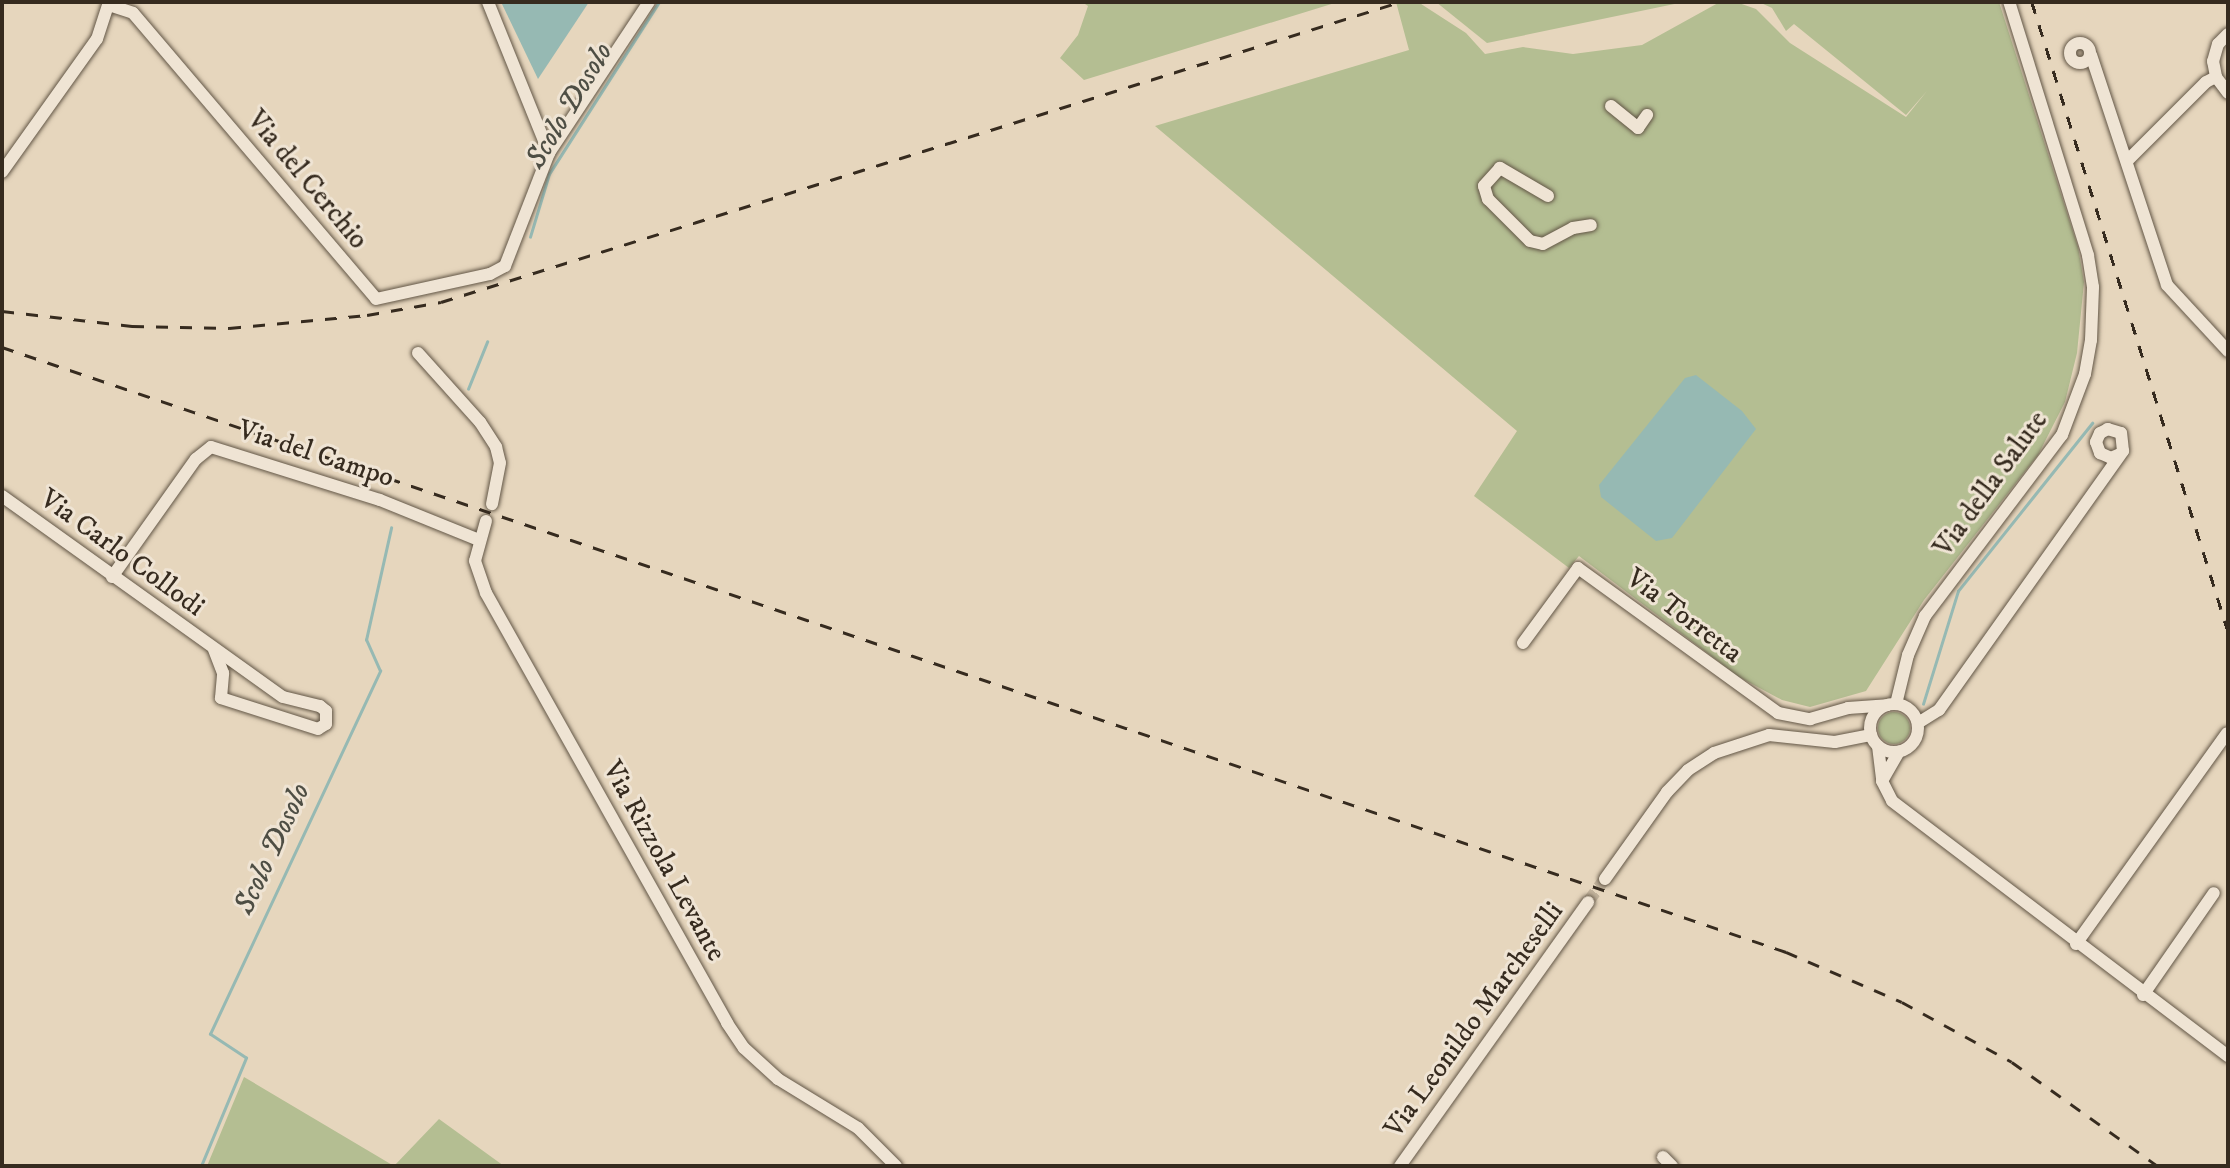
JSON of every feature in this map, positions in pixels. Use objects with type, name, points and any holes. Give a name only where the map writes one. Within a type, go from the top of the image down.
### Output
[{"type":"street","points":[[488,2],[549,153]]},
{"type":"street","points":[[549,153],[649,2]]},
{"type":"street","name":"Via della Salute","points":[[1873,735],[1891,704],[1925,616],[2062,435],[2085,374],[2091,341],[2093,287],[2088,256],[2010,2]]},
{"type":"street","points":[[2,172],[97,38],[109,3]]},
{"type":"street","name":"Via del Cerchio","points":[[109,3],[133,13],[376,299],[490,274],[505,266],[549,153]]},
{"type":"street","points":[[2228,34],[2218,44],[2213,61],[2216,78],[2228,93]]},
{"type":"street","points":[[2091,55],[2170,291],[2228,351]]},
{"type":"street","points":[[2128,160],[2206,82],[2216,78]]},
{"type":"street","points":[[1611,106],[1638,128],[1647,115]]},
{"type":"street","points":[[1548,195],[1500,169],[1484,186],[1488,199],[1530,241],[1544,244],[1573,228],[1591,225]]},
{"type":"street","points":[[418,354],[480,422],[496,447],[499,463],[492,504]]},
{"type":"street","points":[[1918,723],[1939,710],[2107,474],[2120,454],[2123,437],[2108,429],[2096,442],[2104,456],[2107,474]]},
{"type":"street","name":"Via del Campo","points":[[112,577],[196,459],[211,447],[418,513],[479,540]]},
{"type":"street","points":[[2104,456],[2120,454]]},
{"type":"street","name":"Via Carlo Collodi","points":[[2,496],[283,697],[320,706],[326,711],[326,724],[318,729],[221,698],[223,673],[214,649]]},
{"type":"street","name":"Via Rizzola Levante","points":[[486,522],[479,540],[477,575],[744,1048],[778,1079],[858,1128],[895,1166]]},
{"type":"street","name":"Via Torretta","points":[[1523,643],[1578,568],[1778,713],[1810,719],[1848,708],[1891,704]]},
{"type":"street","points":[[1882,781],[1899,752],[1915,742],[1918,723],[1913,712],[1891,704]]},
{"type":"street","points":[[1848,708],[1873,735],[1899,752]]},
{"type":"street","points":[[2076,944],[2227,733]]},
{"type":"street","points":[[1605,879],[1667,792],[1688,770],[1714,753],[1769,735],[1835,742],[1873,735]]},
{"type":"street","points":[[1873,735],[1882,781],[1892,801],[2143,995],[2228,1056]]},
{"type":"street","points":[[2143,995],[2214,893]]},
{"type":"street","name":"Via Leonildo Marcheselli","points":[[1401,1166],[1588,902]]},
{"type":"green space","points":[[1082,2],[1338,2],[1084,80],[1060,58],[1078,35],[1088,6]]},
{"type":"green space","points":[[1396,2],[1418,2],[1466,33],[1485,54],[1523,47],[1573,54],[1642,45],[1718,3],[1736,2],[1756,9],[1790,43],[1906,117],[1927,91],[1906,115],[1794,24],[1786,31],[1772,8],[1759,2],[1999,2],[2078,247],[2084,282],[2077,353],[2065,402],[2038,455],[1924,600],[1866,691],[1810,707],[1782,700],[1739,677],[1579,556],[1569,568],[1474,496],[1517,431],[1155,126],[1409,50]]},
{"type":"green space","points":[[1436,2],[1684,2],[1487,43]]},
{"type":"green space","points":[[1894,712],[1905,717],[1910,728],[1905,739],[1894,744],[1883,739],[1878,728],[1883,717]]},
{"type":"green space","points":[[244,1077],[394,1166],[207,1166]]},
{"type":"green space","points":[[439,1119],[504,1166],[394,1166]]},
{"type":"water","points":[[501,2],[589,2],[538,79]]},
{"type":"water","points":[[1696,375],[1742,411],[1756,429],[1672,538],[1656,541],[1601,497],[1599,485],[1685,378]]},
{"type":"waterway","name":"Scolo Dosolo","points":[[530,237],[549,174],[659,2]]},
{"type":"waterway","name":"Scolo Dosolo","points":[[468,389],[487,342]]},
{"type":"waterway","points":[[1923,704],[1958,591],[2092,423]]},
{"type":"waterway","name":"Scolo Dosolo","points":[[201,1166],[246,1058],[210,1034],[380,671],[366,640],[391,528]]},
{"type":"tunnel","points":[[1588,902],[1605,879]]},
{"type":"railway","points":[[2032,2],[2228,631]]},
{"type":"railway","points":[[2,311],[132,326],[229,328],[367,315],[441,302],[1393,4]]},
{"type":"railway","points":[[2,347],[1786,952],[1902,1002],[2012,1062],[2158,1166]]}]
